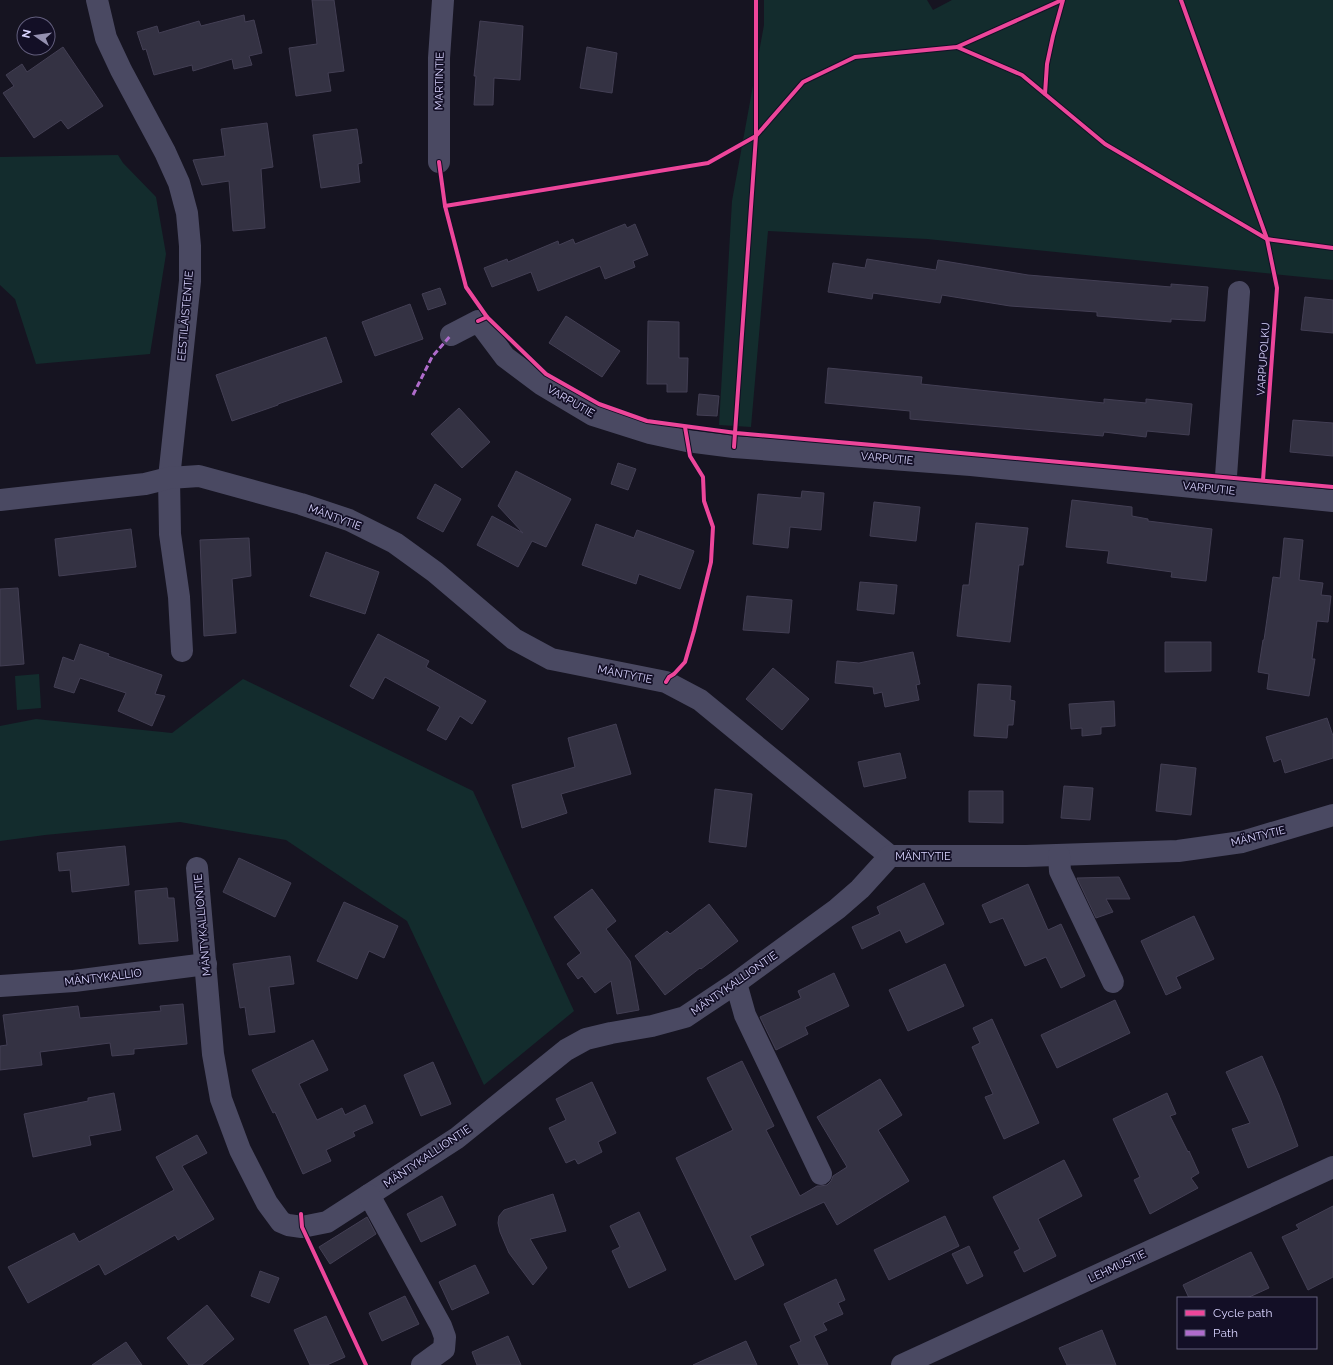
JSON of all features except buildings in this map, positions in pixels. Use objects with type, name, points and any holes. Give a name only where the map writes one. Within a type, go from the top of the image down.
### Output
[{"type":"street","name":"EESTILÄISTENTIE","points":[[97,0],[106,38],[121,70],[165,152],[179,183],[187,213],[190,246],[190,281],[169,478],[170,534],[179,597],[182,651]]},
{"type":"street","name":"MARTINTIE","points":[[439,162],[439,58],[443,0]]},
{"type":"street","points":[[1225,490],[1239,292]]},
{"type":"street","name":"VARPUTIE","points":[[451,335],[478,321],[505,357],[541,384],[593,415],[650,433],[687,441],[734,447],[971,464],[1333,501]]},
{"type":"street","name":"MÄNTYTIE","points":[[0,500],[145,484],[169,478],[199,476],[301,504],[349,520],[396,543],[435,572],[514,639],[545,656],[569,663],[666,682],[700,700],[890,856],[1059,855],[1178,851],[1242,842],[1333,815]]},
{"type":"street","points":[[1059,855],[1060,871],[1113,982]]},
{"type":"street","name":"MÄNTYKALLIONTIE","points":[[197,868],[213,1054],[221,1099],[240,1150],[267,1203],[281,1222],[288,1225],[302,1227],[327,1222],[457,1138],[566,1050],[586,1039],[652,1026],[685,1017],[736,983],[837,909],[860,889],[890,856]]},
{"type":"street","name":"MÄNTYKALLIO","points":[[0,986],[74,981],[206,964]]},
{"type":"street","points":[[736,983],[744,1015],[821,1174]]},
{"type":"street","name":"LEHMUSTIE","points":[[902,1365],[1333,1167]]},
{"type":"street","points":[[369,1195],[441,1326],[445,1337],[444,1349],[422,1365]]},
{"type":"green space","points":[[764,0],[927,0],[933,10],[952,0],[1333,0],[1333,280],[927,239],[768,231],[751,427],[719,425],[732,201],[764,25]]},
{"type":"green space","points":[[118,155],[123,163],[156,197],[166,254],[150,354],[36,364],[15,299],[0,285],[0,157]]},
{"type":"green space","points":[[39,674],[41,708],[17,710],[15,676]]},
{"type":"green space","points":[[243,679],[473,791],[574,1011],[484,1085],[407,921],[286,840],[180,822],[45,835],[0,841],[0,726],[36,719],[172,733]]},
{"type":"marked path","points":[[413,395],[432,357],[451,335]]},
{"type":"cycle path","points":[[734,447],[756,136],[756,0]]},
{"type":"cycle path","points":[[445,206],[708,163],[756,136],[803,82],[855,57],[957,47],[1062,0]]},
{"type":"cycle path","points":[[1045,94],[1047,64],[1063,0]]},
{"type":"cycle path","name":"VARPUPOLKU","points":[[1181,0],[1267,239],[1277,288],[1263,480]]},
{"type":"cycle path","points":[[957,47],[1022,75],[1105,144],[1267,239],[1333,248]]},
{"type":"cycle path","points":[[439,162],[445,206],[466,287],[487,317]]},
{"type":"cycle path","points":[[478,321],[487,317],[546,374],[599,404],[647,421],[736,433],[1333,487]]},
{"type":"cycle path","points":[[666,682],[669,677],[674,674],[685,662],[711,562],[713,527],[704,501],[703,477],[690,456],[685,427]]},
{"type":"cycle path","points":[[301,1214],[302,1227],[366,1365]]}]
